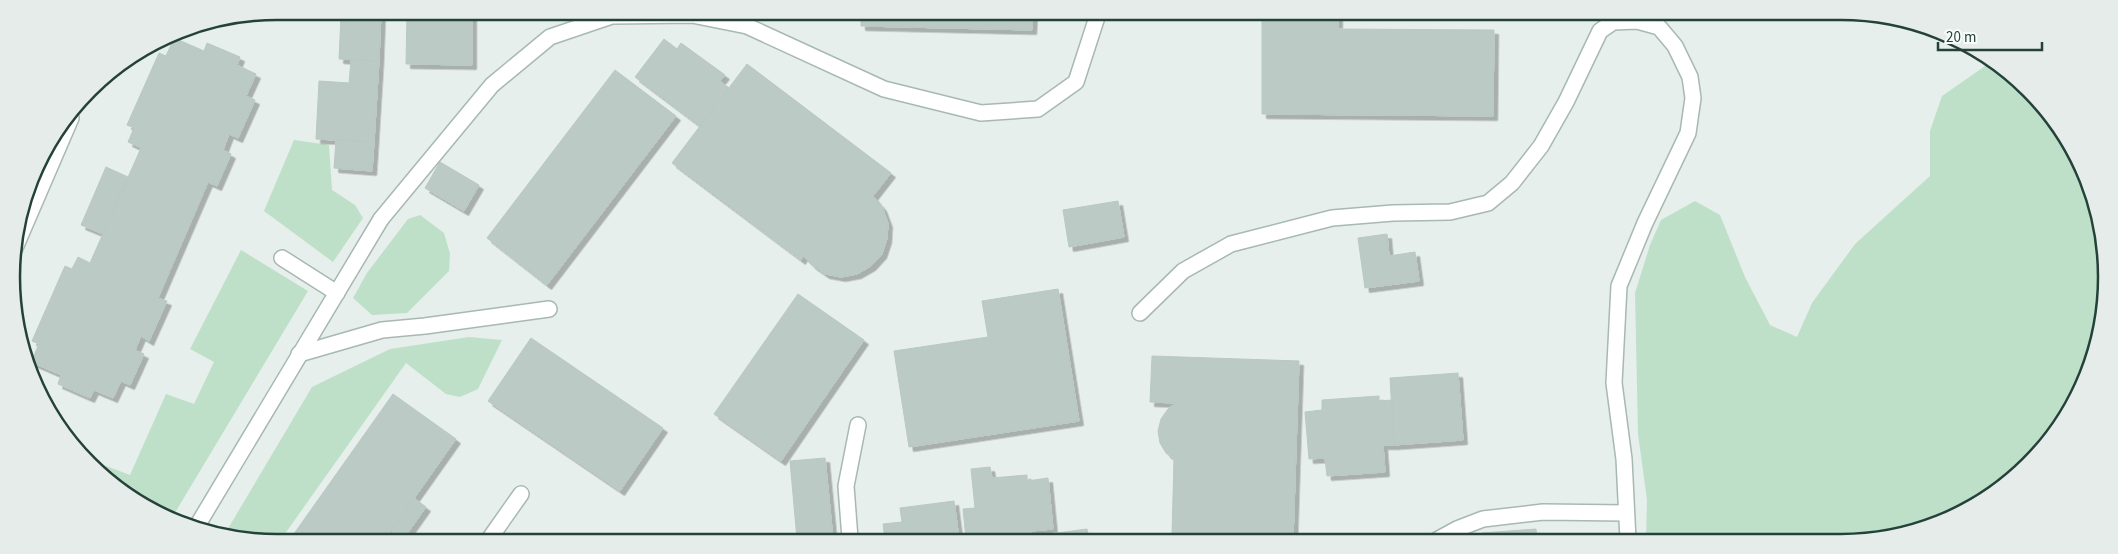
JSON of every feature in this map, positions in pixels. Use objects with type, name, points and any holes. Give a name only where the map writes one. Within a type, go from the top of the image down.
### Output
[{"type":"street","points":[[200,522],[381,219],[492,85],[550,37],[600,20]]},
{"type":"street","points":[[717,20],[747,26],[884,89],[981,113],[1038,109],[1076,82],[1096,20]]},
{"type":"street","points":[[1140,313],[1183,271],[1231,244],[1332,218],[1393,213],[1450,212],[1488,203],[1512,183],[1541,146],[1566,102],[1600,31],[1613,22],[1637,21],[1659,27],[1675,46],[1690,77],[1693,98],[1688,133],[1645,223],[1619,286],[1614,383],[1624,459],[1628,534]]},
{"type":"street","points":[[26,222],[66,131]]},
{"type":"street","points":[[282,258],[337,293]]},
{"type":"street","points":[[299,354],[382,330],[549,309]]},
{"type":"street","points":[[850,534],[846,486],[858,425]]},
{"type":"street","points":[[493,534],[520,494]]},
{"type":"street","points":[[1448,534],[1483,519],[1544,512],[1626,513]]},
{"type":"green space","points":[[1987,65],[2023,95],[2055,134],[2071,163],[2084,194],[2096,243],[2098,277],[2096,311],[2084,360],[2064,406],[2055,420],[2023,459],[1984,491],[1955,507],[1908,525],[1875,532],[1841,534],[1646,534],[1647,500],[1638,434],[1635,293],[1650,245],[1661,220],[1695,201],[1720,215],[1745,277],[1770,325],[1797,337],[1812,303],[1855,244],[1930,176],[1930,131],[1942,96]]},
{"type":"green space","points":[[294,140],[329,145],[332,190],[355,205],[363,218],[333,262],[264,211]]},
{"type":"green space","points":[[420,215],[444,233],[450,254],[449,271],[407,313],[372,315],[353,298],[367,273],[408,219]]},
{"type":"green space","points":[[241,250],[308,291],[175,512],[148,500],[134,491],[101,464],[130,475],[166,394],[194,404],[214,362],[190,349]]},
{"type":"green space","points":[[469,337],[502,340],[478,389],[460,397],[446,394],[406,363],[285,534],[243,532],[228,529],[312,387],[390,349]]},
{"type":"building","points":[[341,20],[381,20],[379,61],[339,59]]},
{"type":"building","points":[[407,20],[472,20],[472,65],[406,64]]},
{"type":"building","points":[[861,20],[1033,20],[1032,30],[861,26]]},
{"type":"building","points":[[1262,20],[1338,20],[1338,29],[1494,30],[1493,116],[1262,114]]},
{"type":"building","points":[[664,39],[677,49],[681,43],[725,75],[720,81],[729,88],[700,126],[635,77]]},
{"type":"building","points":[[179,40],[204,51],[207,43],[240,57],[237,65],[256,74],[246,96],[255,100],[238,138],[229,134],[223,150],[231,154],[217,186],[208,182],[158,298],[167,301],[149,341],[141,336],[135,350],[144,354],[130,385],[121,381],[113,398],[94,390],[90,398],[58,384],[61,375],[36,364],[33,357],[39,344],[32,341],[65,266],[72,269],[78,257],[90,263],[141,148],[128,142],[134,128],[127,125],[159,53],[166,56],[172,43]]},
{"type":"building","points":[[351,60],[379,61],[374,142],[316,139],[319,81],[349,83]]},
{"type":"building","points":[[747,64],[891,173],[873,196],[882,207],[888,223],[887,239],[882,254],[871,266],[857,274],[841,277],[825,274],[803,256],[801,260],[672,163]]},
{"type":"building","points":[[615,70],[676,116],[547,285],[487,238]]},
{"type":"building","points":[[336,140],[374,142],[372,171],[334,168]]},
{"type":"building","points":[[440,162],[479,185],[464,211],[425,188]]},
{"type":"building","points":[[106,167],[128,177],[103,234],[81,225]]},
{"type":"building","points":[[1118,201],[1124,237],[1069,247],[1063,210]]},
{"type":"building","points":[[1387,234],[1389,256],[1415,252],[1419,281],[1365,288],[1358,238]]},
{"type":"building","points":[[1058,289],[1079,421],[909,447],[894,351],[988,337],[982,301]]},
{"type":"building","points":[[798,294],[864,340],[781,461],[714,414]]},
{"type":"building","points":[[531,338],[663,428],[620,491],[488,401]]},
{"type":"building","points":[[1152,356],[1299,361],[1293,534],[1172,534],[1174,459],[1166,453],[1160,443],[1158,431],[1161,419],[1168,409],[1176,403],[1150,402]]},
{"type":"building","points":[[1458,373],[1463,440],[1394,445],[1390,378]]},
{"type":"building","points":[[393,394],[456,439],[389,534],[294,534]]},
{"type":"building","points":[[1379,396],[1379,401],[1392,400],[1394,445],[1383,445],[1385,472],[1327,476],[1325,458],[1309,459],[1305,412],[1322,410],[1322,400]]},
{"type":"building","points":[[825,458],[833,534],[797,534],[790,461]]},
{"type":"building","points":[[990,467],[992,478],[1027,475],[1027,481],[1048,478],[1053,529],[1031,531],[1031,534],[966,534],[963,509],[975,508],[971,469]]},
{"type":"building","points":[[414,498],[426,507],[407,534],[395,534],[391,531]]},
{"type":"building","points":[[954,501],[958,534],[884,534],[883,524],[902,522],[900,508]]},
{"type":"building","points":[[1087,529],[1088,534],[1049,534]]},
{"type":"building","points":[[1536,529],[1536,534],[1482,534]]}]
